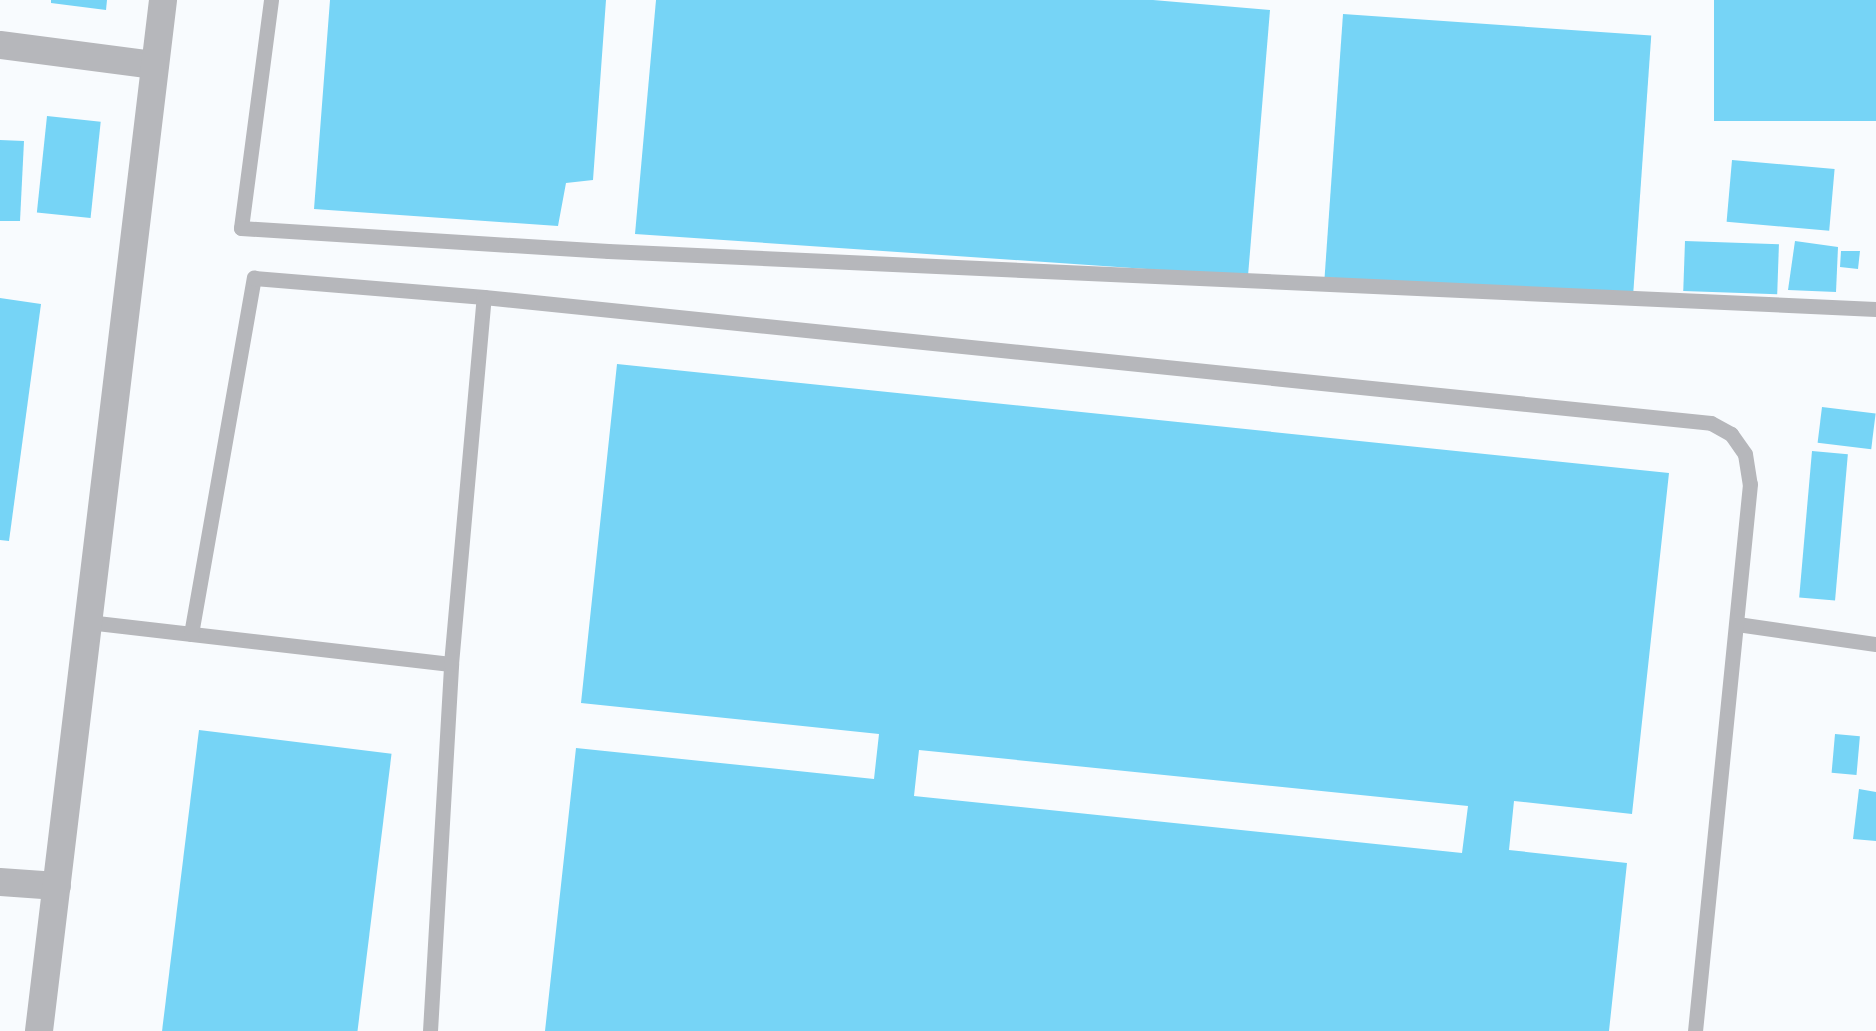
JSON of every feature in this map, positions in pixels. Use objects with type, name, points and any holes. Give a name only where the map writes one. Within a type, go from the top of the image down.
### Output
[{"type":"street","points":[[39,1031],[163,0]]},
{"type":"street","points":[[0,45],[155,65]]},
{"type":"street","points":[[0,882],[57,886]]},
{"type":"lane","points":[[271,0],[241,228],[608,251],[1876,308]]},
{"type":"lane","points":[[191,634],[254,278],[484,297],[1711,424],[1731,434],[1745,454],[1750,484],[1695,1031]]},
{"type":"lane","points":[[430,1031],[451,664],[484,297]]},
{"type":"lane","points":[[88,622],[451,664]]},
{"type":"lane","points":[[1737,624],[1876,644]]},
{"type":"building","points":[[51,0],[107,0],[106,10],[51,3]]},
{"type":"building","points":[[330,0],[606,0],[593,180],[566,183],[558,226],[314,209]]},
{"type":"building","points":[[656,0],[1153,0],[1270,10],[1248,276],[635,234]]},
{"type":"building","points":[[1714,0],[1876,0],[1876,121],[1714,121]]},
{"type":"building","points":[[1343,14],[1651,36],[1633,299],[1325,277]]},
{"type":"building","points":[[47,116],[101,122],[91,218],[37,212]]},
{"type":"building","points":[[0,140],[24,141],[20,221],[0,221]]},
{"type":"building","points":[[1732,160],[1835,169],[1829,231],[1727,222]]},
{"type":"building","points":[[1685,241],[1779,244],[1777,294],[1683,291]]},
{"type":"building","points":[[1795,241],[1838,247],[1836,292],[1788,290]]},
{"type":"building","points":[[1841,251],[1860,251],[1858,269],[1840,267]]},
{"type":"building","points":[[0,298],[41,304],[9,541],[0,540]]},
{"type":"building","points":[[617,364],[1669,473],[1632,814],[1514,801],[1509,850],[1627,863],[1609,1031],[545,1031],[576,748],[874,779],[879,734],[581,703]],"holes":[[[919,750],[1468,806],[1462,853],[914,796]]]},
{"type":"building","points":[[1822,407],[1876,414],[1871,449],[1818,443]]},
{"type":"building","points":[[1812,451],[1848,454],[1835,601],[1799,597]]},
{"type":"building","points":[[199,730],[392,754],[357,1031],[162,1031]]},
{"type":"building","points":[[1835,734],[1860,736],[1857,775],[1832,773]]},
{"type":"building","points":[[1859,789],[1876,792],[1876,841],[1853,839]]}]
